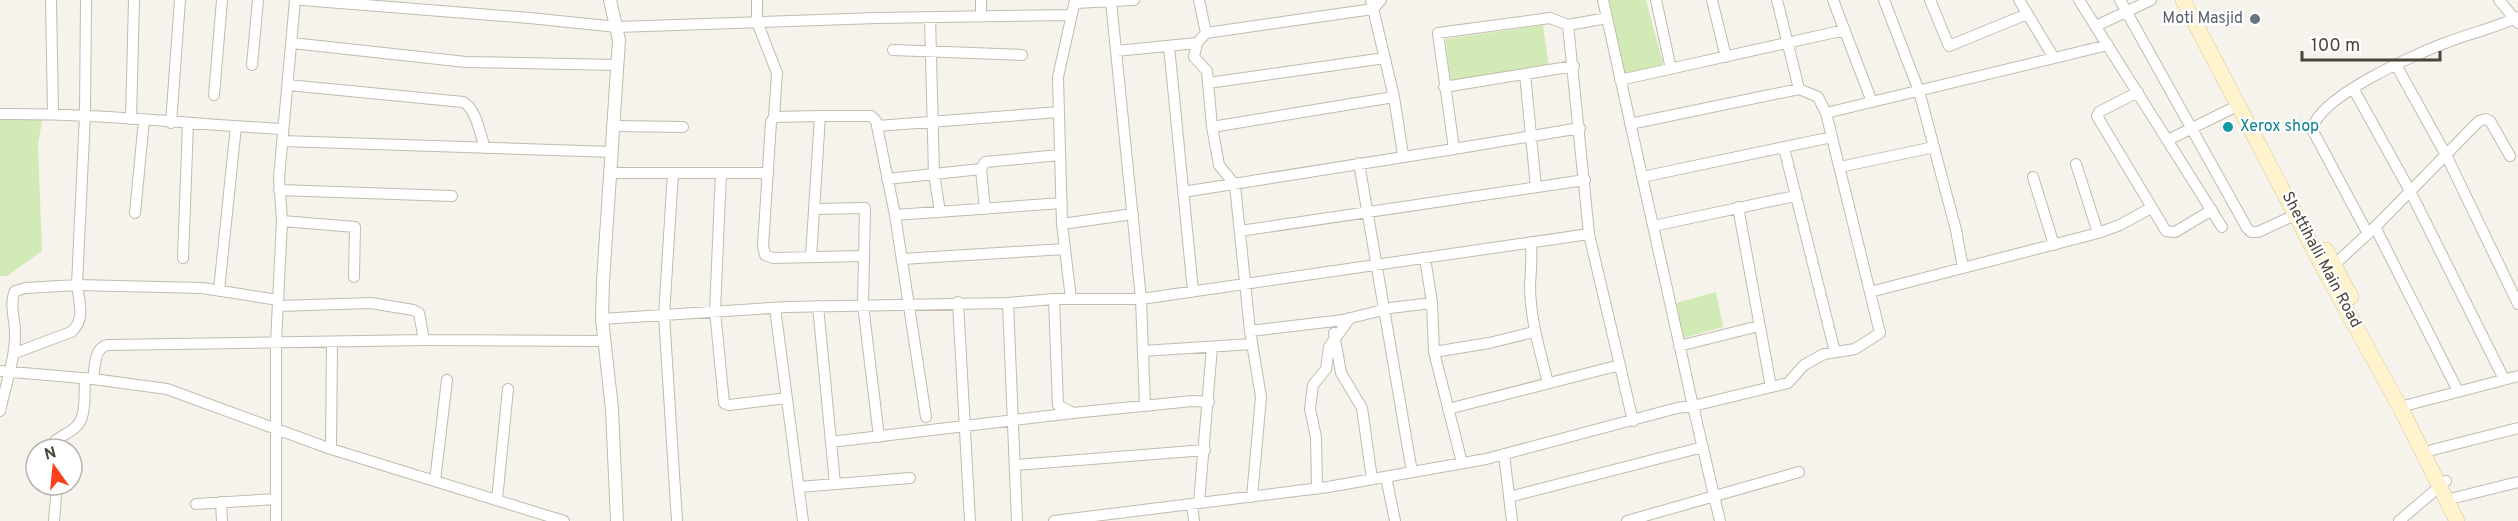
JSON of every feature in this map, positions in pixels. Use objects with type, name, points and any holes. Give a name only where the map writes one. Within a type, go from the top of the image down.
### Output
[{"type":"main road","name":"Shettihalli Main Road","points":[[2183,0],[2327,275],[2432,450],[2457,521]]},
{"type":"main road","name":"Shettihalli Main Road","points":[[2194,0],[2334,265],[2446,491],[2465,521]]},
{"type":"street","points":[[51,0],[53,113]]},
{"type":"street","points":[[15,353],[71,332],[81,321],[77,285],[85,114],[87,0]]},
{"type":"street","points":[[131,119],[134,0]]},
{"type":"street","points":[[171,123],[180,0]]},
{"type":"street","points":[[214,95],[222,0]]},
{"type":"street","points":[[252,65],[258,0]]},
{"type":"street","points":[[276,521],[278,430],[276,343],[282,221],[279,190],[296,0]]},
{"type":"street","points":[[302,0],[617,27],[981,16],[1134,0]]},
{"type":"street","points":[[610,0],[617,27],[618,65],[603,280],[603,319],[612,409],[617,521]]},
{"type":"street","points":[[757,0],[757,22],[777,73],[774,117],[771,122],[763,246],[765,255],[773,258],[863,256]]},
{"type":"street","points":[[981,0],[981,16]]},
{"type":"street","points":[[1199,0],[1206,33]]},
{"type":"street","points":[[1252,497],[1261,397],[1250,331],[1235,184],[1219,165],[1212,127],[1207,71],[1194,57],[1197,44],[1206,33],[1372,4],[1381,0]]},
{"type":"street","points":[[1603,0],[1720,521]]},
{"type":"street","points":[[1656,0],[1671,69]]},
{"type":"street","points":[[1712,0],[1726,57]]},
{"type":"street","points":[[1777,0],[1799,89]]},
{"type":"street","points":[[1833,0],[1872,102]]},
{"type":"street","points":[[1884,0],[1919,91],[1956,230],[1963,268]]},
{"type":"street","points":[[1932,0],[1949,45],[1956,45],[2027,14]]},
{"type":"street","points":[[2019,0],[2054,58]]},
{"type":"street","points":[[2079,0],[2222,227]]},
{"type":"street","points":[[2120,0],[2251,232],[2258,232],[2297,214]]},
{"type":"street","points":[[2096,26],[2151,0]]},
{"type":"street","points":[[2458,391],[2313,127],[2324,110],[2353,88],[2396,65],[2436,46],[2517,20],[2499,0]]},
{"type":"street","points":[[1112,1],[1141,299],[1145,406]]},
{"type":"street","points":[[1372,4],[1395,98],[1403,155]]},
{"type":"street","points":[[1071,299],[1062,224],[1059,68],[1074,6]]},
{"type":"street","points":[[930,17],[934,174],[940,212]]},
{"type":"street","points":[[1454,149],[1438,33],[1550,18],[1568,25],[1606,18]]},
{"type":"street","points":[[1568,25],[1574,66],[1589,234],[1633,421]]},
{"type":"street","points":[[1620,80],[1845,30]]},
{"type":"street","points":[[292,43],[483,64],[618,65]]},
{"type":"street","points":[[1116,51],[1197,44]]},
{"type":"street","points":[[1826,113],[2108,45]]},
{"type":"street","points":[[1169,46],[1193,291]]},
{"type":"street","points":[[893,50],[1022,55]]},
{"type":"street","points":[[1208,83],[1385,58]]},
{"type":"street","points":[[2396,65],[2446,155],[2518,304]]},
{"type":"street","points":[[1444,87],[1574,66]]},
{"type":"street","points":[[1525,74],[1536,187]]},
{"type":"street","points":[[288,85],[462,102],[468,104],[472,111],[485,148]]},
{"type":"street","points":[[2353,88],[2410,191],[2504,379]]},
{"type":"street","points":[[1054,521],[1135,516],[1196,503],[1317,489],[1462,464],[1677,408],[1788,383],[1804,365],[1824,354],[1855,349],[1880,333],[1826,113],[1818,97],[1799,89],[1630,124]]},
{"type":"street","points":[[2138,92],[2099,112],[2097,116],[2151,208],[2169,233],[2211,210]]},
{"type":"street","points":[[1212,127],[1395,98]]},
{"type":"street","points":[[2168,140],[2239,105]]},
{"type":"street","points":[[877,126],[1059,112]]},
{"type":"street","points":[[0,114],[85,114],[171,123],[283,129]]},
{"type":"street","points":[[811,257],[820,116]]},
{"type":"street","points":[[774,117],[871,116],[874,118],[895,215],[926,417]]},
{"type":"street","points":[[2334,265],[2371,231],[2479,121],[2486,119],[2510,156]]},
{"type":"street","points":[[135,213],[144,120]]},
{"type":"street","points":[[183,258],[188,124]]},
{"type":"street","points":[[219,290],[236,126]]},
{"type":"street","points":[[614,126],[684,127]]},
{"type":"street","points":[[1183,192],[1580,128]]},
{"type":"street","points":[[1642,177],[1832,137]]},
{"type":"street","points":[[282,141],[612,152]]},
{"type":"street","points":[[1840,167],[1934,147]]},
{"type":"street","points":[[1784,148],[1835,352]]},
{"type":"street","points":[[985,209],[981,169],[985,162],[1060,155]]},
{"type":"street","points":[[1359,163],[1412,472]]},
{"type":"street","points":[[2076,164],[2098,233]]},
{"type":"street","points":[[887,178],[981,169]]},
{"type":"street","points":[[610,173],[768,173]]},
{"type":"street","points":[[673,173],[664,315],[677,521]]},
{"type":"street","points":[[721,173],[715,311],[724,403],[729,405],[787,398]]},
{"type":"street","points":[[2033,177],[2054,245]]},
{"type":"street","points":[[1240,231],[1585,180]]},
{"type":"street","points":[[279,190],[452,196]]},
{"type":"street","points":[[1653,226],[1795,196]]},
{"type":"street","points":[[895,215],[1062,203]]},
{"type":"street","points":[[1738,207],[1771,387]]},
{"type":"street","points":[[814,209],[865,208],[863,305],[879,437]]},
{"type":"street","points":[[1870,292],[2098,233],[2120,225],[2151,208]]},
{"type":"street","points":[[1062,224],[1133,214]]},
{"type":"street","points":[[282,221],[356,227],[354,277]]},
{"type":"street","points":[[603,319],[818,306],[1008,303],[1054,299],[1141,299],[1589,234]]},
{"type":"street","points":[[1531,242],[1533,264],[1530,286],[1534,332],[1548,383]]},
{"type":"street","points":[[902,259],[1065,249]]},
{"type":"street","points":[[1425,258],[1432,303],[1434,352],[1462,464]]},
{"type":"street","points":[[0,411],[4,371],[15,353],[12,298],[15,291],[27,288],[77,285],[219,290],[278,303],[372,303],[419,313],[424,340]]},
{"type":"street","points":[[0,299],[12,298]]},
{"type":"street","points":[[1054,299],[1058,405],[1073,413]]},
{"type":"street","points":[[958,302],[970,521]]},
{"type":"street","points":[[1008,303],[1017,521]]},
{"type":"street","points":[[1250,331],[1328,322],[1385,309],[1432,303]]},
{"type":"street","points":[[818,306],[835,484]]},
{"type":"street","points":[[775,308],[803,521]]},
{"type":"street","points":[[1317,489],[1316,437],[1310,409],[1313,386],[1326,369],[1329,348],[1350,318]]},
{"type":"street","points":[[1328,322],[1336,338],[1341,373],[1362,408],[1372,479]]},
{"type":"street","points":[[1679,346],[1759,326]]},
{"type":"street","points":[[1434,352],[1489,343],[1534,332]]},
{"type":"street","points":[[59,437],[72,429],[82,418],[89,379],[98,350],[102,346],[424,340],[605,340]]},
{"type":"street","points":[[331,449],[332,342]]},
{"type":"street","points":[[1143,351],[1252,344]]},
{"type":"street","points":[[1194,521],[1205,450],[1212,348]]},
{"type":"street","points":[[1448,409],[1620,365]]},
{"type":"street","points":[[1326,369],[1341,373]]},
{"type":"street","points":[[4,371],[167,389],[331,449],[564,521]]},
{"type":"street","points":[[2403,405],[2518,376]]},
{"type":"street","points":[[435,481],[447,380]]},
{"type":"street","points":[[496,500],[508,389]]},
{"type":"street","points":[[831,442],[1073,413],[1192,401],[1209,402]]},
{"type":"street","points":[[2432,450],[2518,428]]},
{"type":"street","points":[[1509,497],[1703,447]]},
{"type":"street","points":[[1015,465],[1205,450]]},
{"type":"street","points":[[1504,454],[1512,521]]},
{"type":"street","points":[[1627,521],[1799,472]]},
{"type":"street","points":[[1386,477],[1395,521]]},
{"type":"street","points":[[799,488],[910,478]]},
{"type":"street","points":[[2400,520],[2446,491],[2518,482]]},
{"type":"street","points":[[54,521],[56,497]]},
{"type":"street","points":[[196,504],[276,499]]},
{"type":"street","points":[[221,502],[222,521]]},
{"type":"green space","points":[[1604,0],[1646,0],[1664,67],[1624,78]]},
{"type":"green space","points":[[1543,25],[1549,67],[1450,80],[1446,39]]},
{"type":"green space","points":[[43,114],[38,145],[42,251],[7,276],[0,276],[0,115]]},
{"type":"green space","points":[[1716,292],[1723,327],[1683,338],[1676,303]]},
{"type":"place","name":"Moti Masjid","points":[[2255,19]]},
{"type":"place","name":"Xerox shop","points":[[2228,127]]}]
